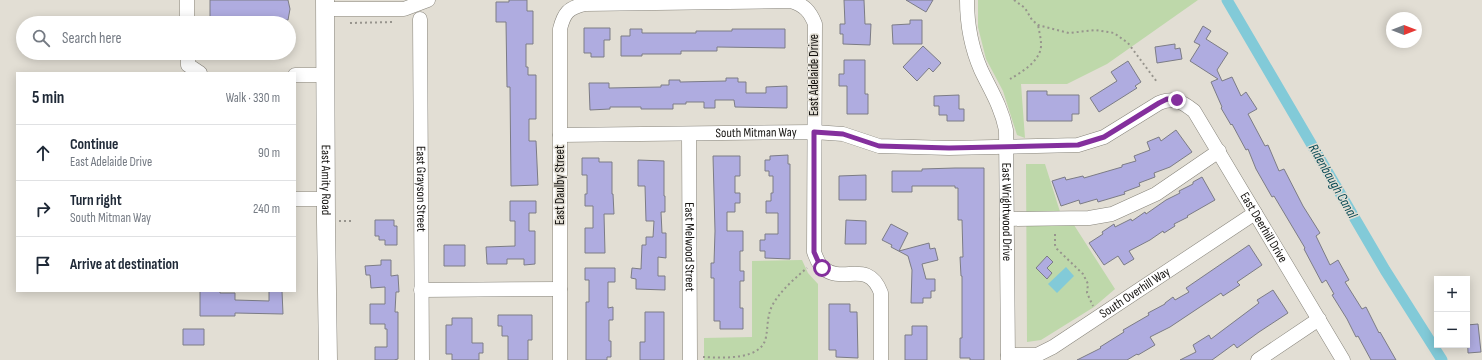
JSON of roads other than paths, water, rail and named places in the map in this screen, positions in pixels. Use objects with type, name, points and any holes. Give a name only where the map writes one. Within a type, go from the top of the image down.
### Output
[{"type":"main road","name":"East Amity Road","points":[[325,5],[325,199],[328,360]]},
{"type":"street","points":[[187,0],[187,16]]},
{"type":"street","points":[[325,5],[404,9],[428,0]]},
{"type":"street","name":"East Wrightwood Drive","points":[[967,0],[968,28],[972,44],[981,69],[999,104],[1006,130],[1008,357]]},
{"type":"street","name":"East Adelaide Drive","points":[[637,2],[791,1],[807,9],[812,16],[815,24],[814,252],[822,268],[830,272],[866,275],[873,279],[878,285],[881,293],[881,360]]},
{"type":"street","name":"East Daulby Street","points":[[560,360],[560,29],[562,20],[567,12],[575,6],[585,4],[637,2]]},
{"type":"street","name":"East Grayson Street","points":[[420,19],[422,360]]},
{"type":"street","points":[[188,60],[188,65],[198,72]]},
{"type":"street","points":[[296,75],[325,75]]},
{"type":"street","name":"South Mitman Way","points":[[560,135],[814,132],[843,134],[879,146],[949,148],[1078,145],[1104,137],[1167,99],[1177,100]]},
{"type":"street","name":"East Deerhill Drive","points":[[1177,100],[1194,111],[1343,360]]},
{"type":"street","name":"East Melwood Street","points":[[689,134],[697,358]]},
{"type":"street","points":[[1007,220],[1089,218],[1112,214],[1156,194],[1219,151]]},
{"type":"street","points":[[296,199],[325,199]]},
{"type":"street","name":"South Overhill Way","points":[[1008,357],[1037,355],[1053,347],[1256,213]]},
{"type":"street","points":[[421,290],[560,290]]},
{"type":"street","points":[[1258,360],[1319,319]]},
{"type":"water","points":[[1066,267],[1074,276],[1057,293],[1048,284]]},
{"type":"waterway","name":"Ridenbaugh Canal","points":[[1227,0],[1385,270],[1442,360]]}]
